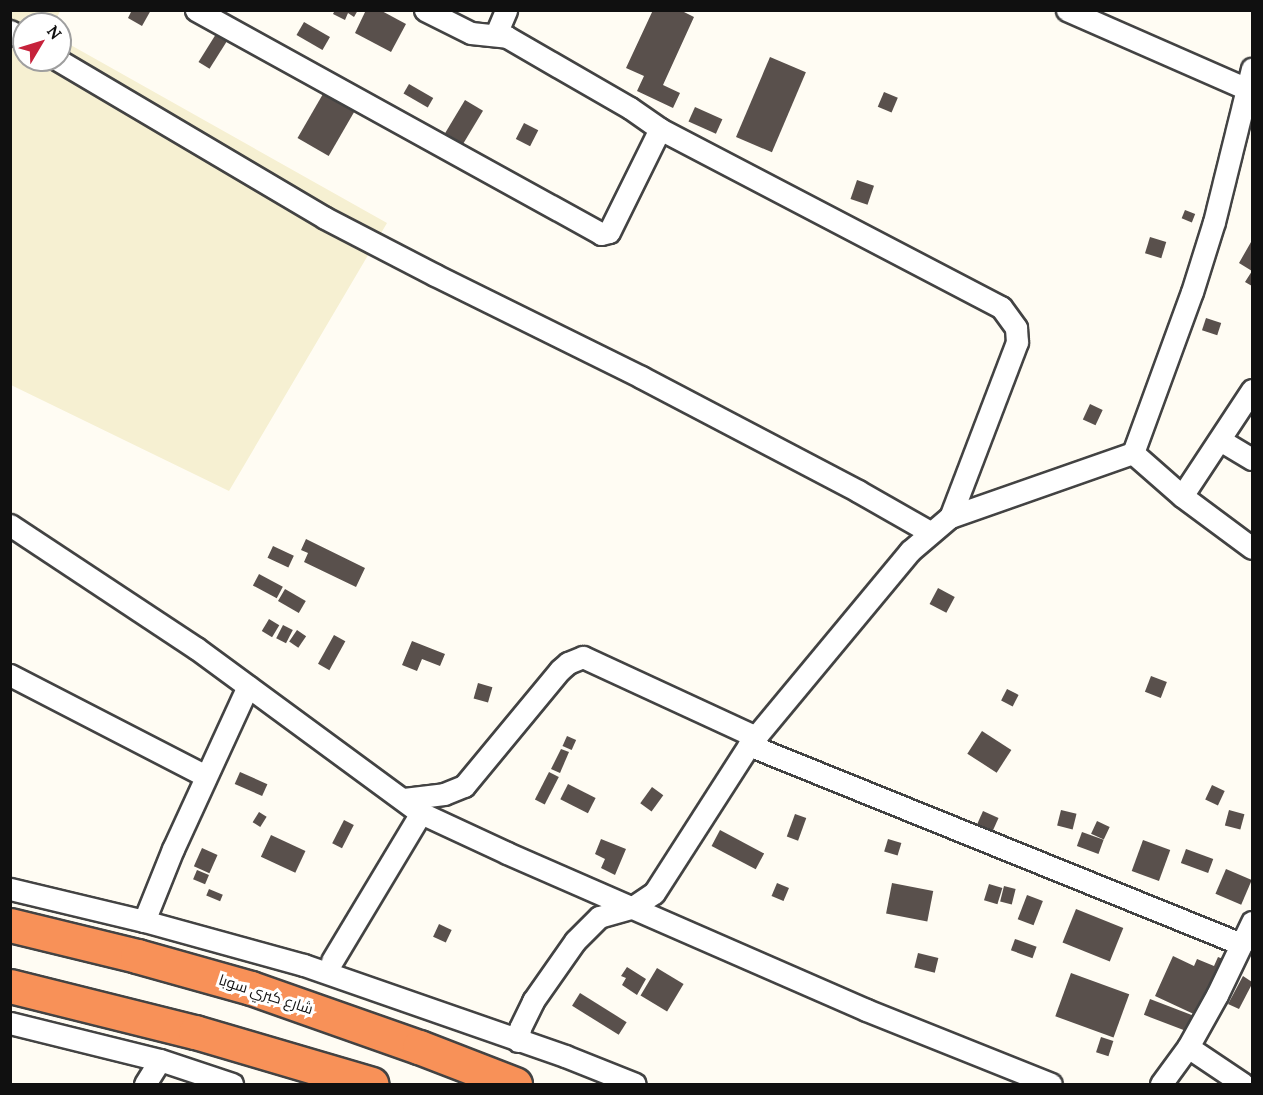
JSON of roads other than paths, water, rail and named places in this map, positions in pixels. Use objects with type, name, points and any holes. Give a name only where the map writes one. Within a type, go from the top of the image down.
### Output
[{"type":"highway","name":"شارع كبري سوبا","points":[[10,925],[136,956],[251,988],[470,1076],[515,1084]]},
{"type":"highway","points":[[10,986],[195,1032],[372,1084]]},
{"type":"street","points":[[196,10],[601,234],[609,232],[660,129]]},
{"type":"street","points":[[425,10],[471,33],[496,34],[513,40],[630,108],[660,129],[990,300],[1010,317],[1016,328],[1017,342],[950,517]]},
{"type":"street","points":[[496,34],[506,10]]},
{"type":"street","points":[[1067,10],[1250,79],[1246,126],[1192,292],[1132,453]]},
{"type":"street","points":[[72,68],[336,223],[641,377],[858,490],[930,532]]},
{"type":"street","points":[[1182,496],[1252,390]]},
{"type":"street","points":[[1220,440],[1252,459]]},
{"type":"street","points":[[1132,453],[1182,496],[1252,548]]},
{"type":"street","points":[[519,1035],[545,983],[588,927],[599,917],[633,907],[654,893],[753,741],[910,551],[930,532],[950,517],[1132,453]]},
{"type":"street","points":[[10,525],[248,686],[421,813],[866,1010],[1051,1084]]},
{"type":"street","points":[[404,799],[444,794],[464,786],[560,670],[568,663],[584,657],[753,741],[1241,944]]},
{"type":"street","points":[[10,675],[206,776]]},
{"type":"street","points":[[147,914],[206,776],[248,686]]},
{"type":"street","points":[[332,961],[421,813]]},
{"type":"street","points":[[10,889],[147,914],[332,961],[519,1035],[634,1084]]},
{"type":"street","points":[[147,914],[519,1035]]},
{"type":"street","points":[[1161,1084],[1188,1047],[1252,922]]},
{"type":"street","points":[[10,1023],[160,1060],[232,1084]]},
{"type":"street","points":[[1188,1047],[1243,1084]]},
{"type":"street","points":[[145,1084],[160,1060]]}]
